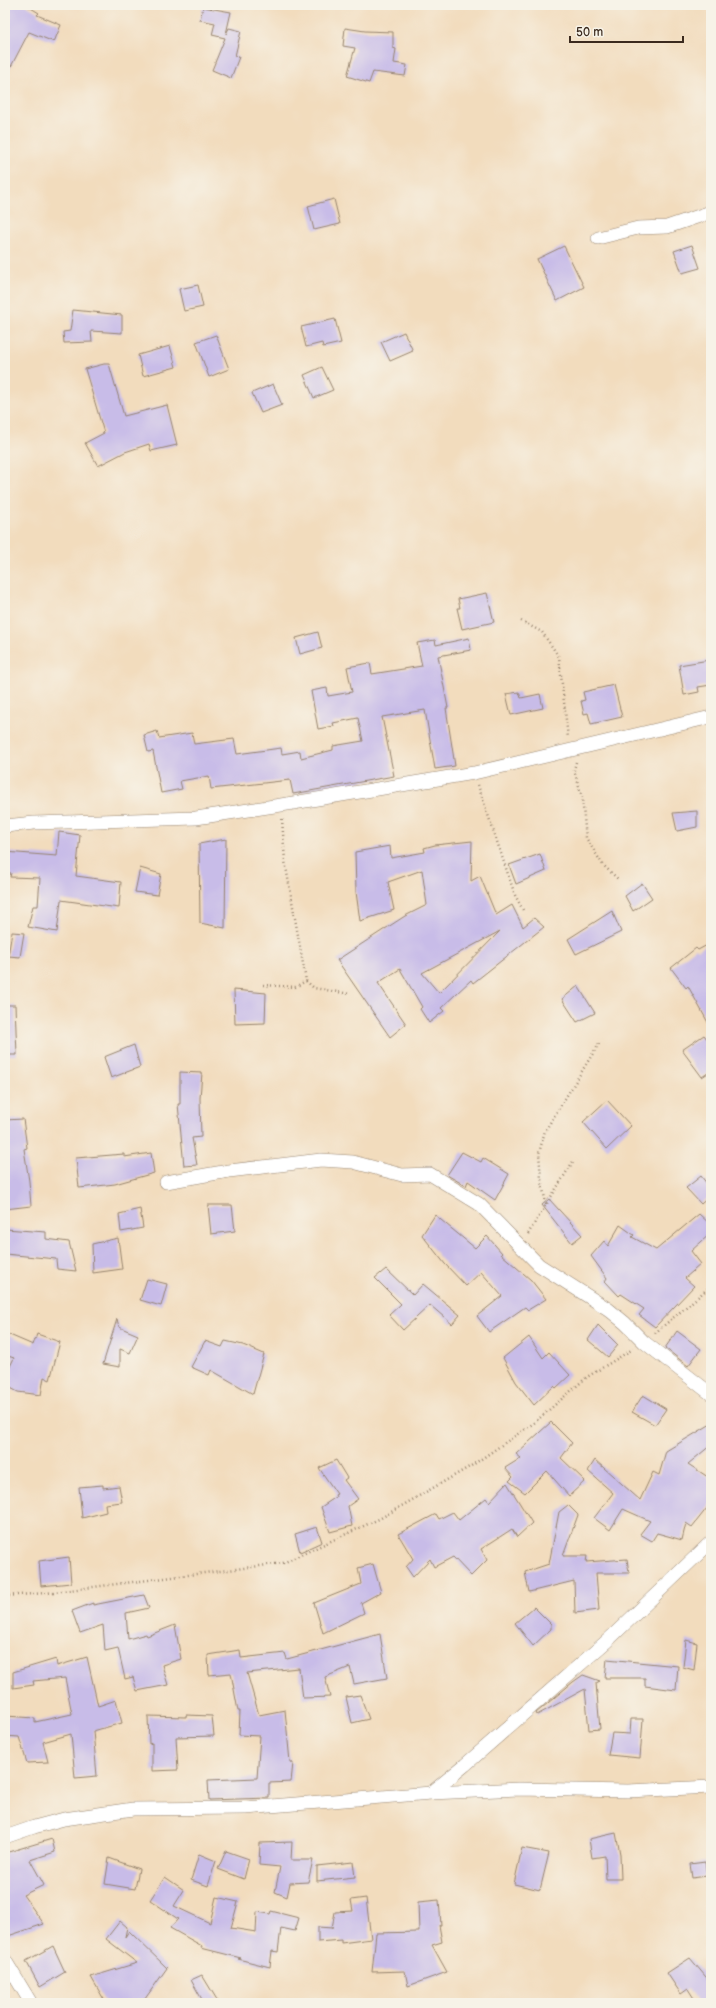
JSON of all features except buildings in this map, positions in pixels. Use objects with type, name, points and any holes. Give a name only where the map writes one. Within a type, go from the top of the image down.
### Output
[{"type":"street","points":[[598,238],[638,228],[667,227],[711,212]]},
{"type":"street","points":[[5,826],[85,821],[196,818],[281,805],[474,773],[711,717]]},
{"type":"street","points":[[166,1182],[229,1171],[321,1160],[353,1162],[402,1175],[430,1174],[479,1204],[539,1265],[608,1309],[644,1342],[711,1394]]},
{"type":"street","points":[[431,1793],[601,1646],[711,1542]]},
{"type":"street","points":[[5,1837],[64,1819],[133,1809],[246,1808],[431,1793],[518,1789],[628,1791],[711,1787]]},
{"type":"street","points":[[5,1960],[31,2003]]},
{"type":"path","points":[[521,620],[542,632],[559,657],[575,749],[574,770],[582,797],[586,838],[603,865],[619,880]]},
{"type":"path","points":[[474,773],[515,895],[524,912]]},
{"type":"path","points":[[281,805],[285,861],[306,981],[314,988],[350,994]]},
{"type":"path","points":[[263,984],[295,987],[306,981]]},
{"type":"path","points":[[546,1204],[538,1153],[545,1131],[600,1042]]},
{"type":"path","points":[[520,1247],[574,1160]]},
{"type":"path","points":[[5,1596],[46,1593],[283,1563],[379,1519],[471,1466],[534,1423],[587,1377],[644,1342],[711,1286]]}]
